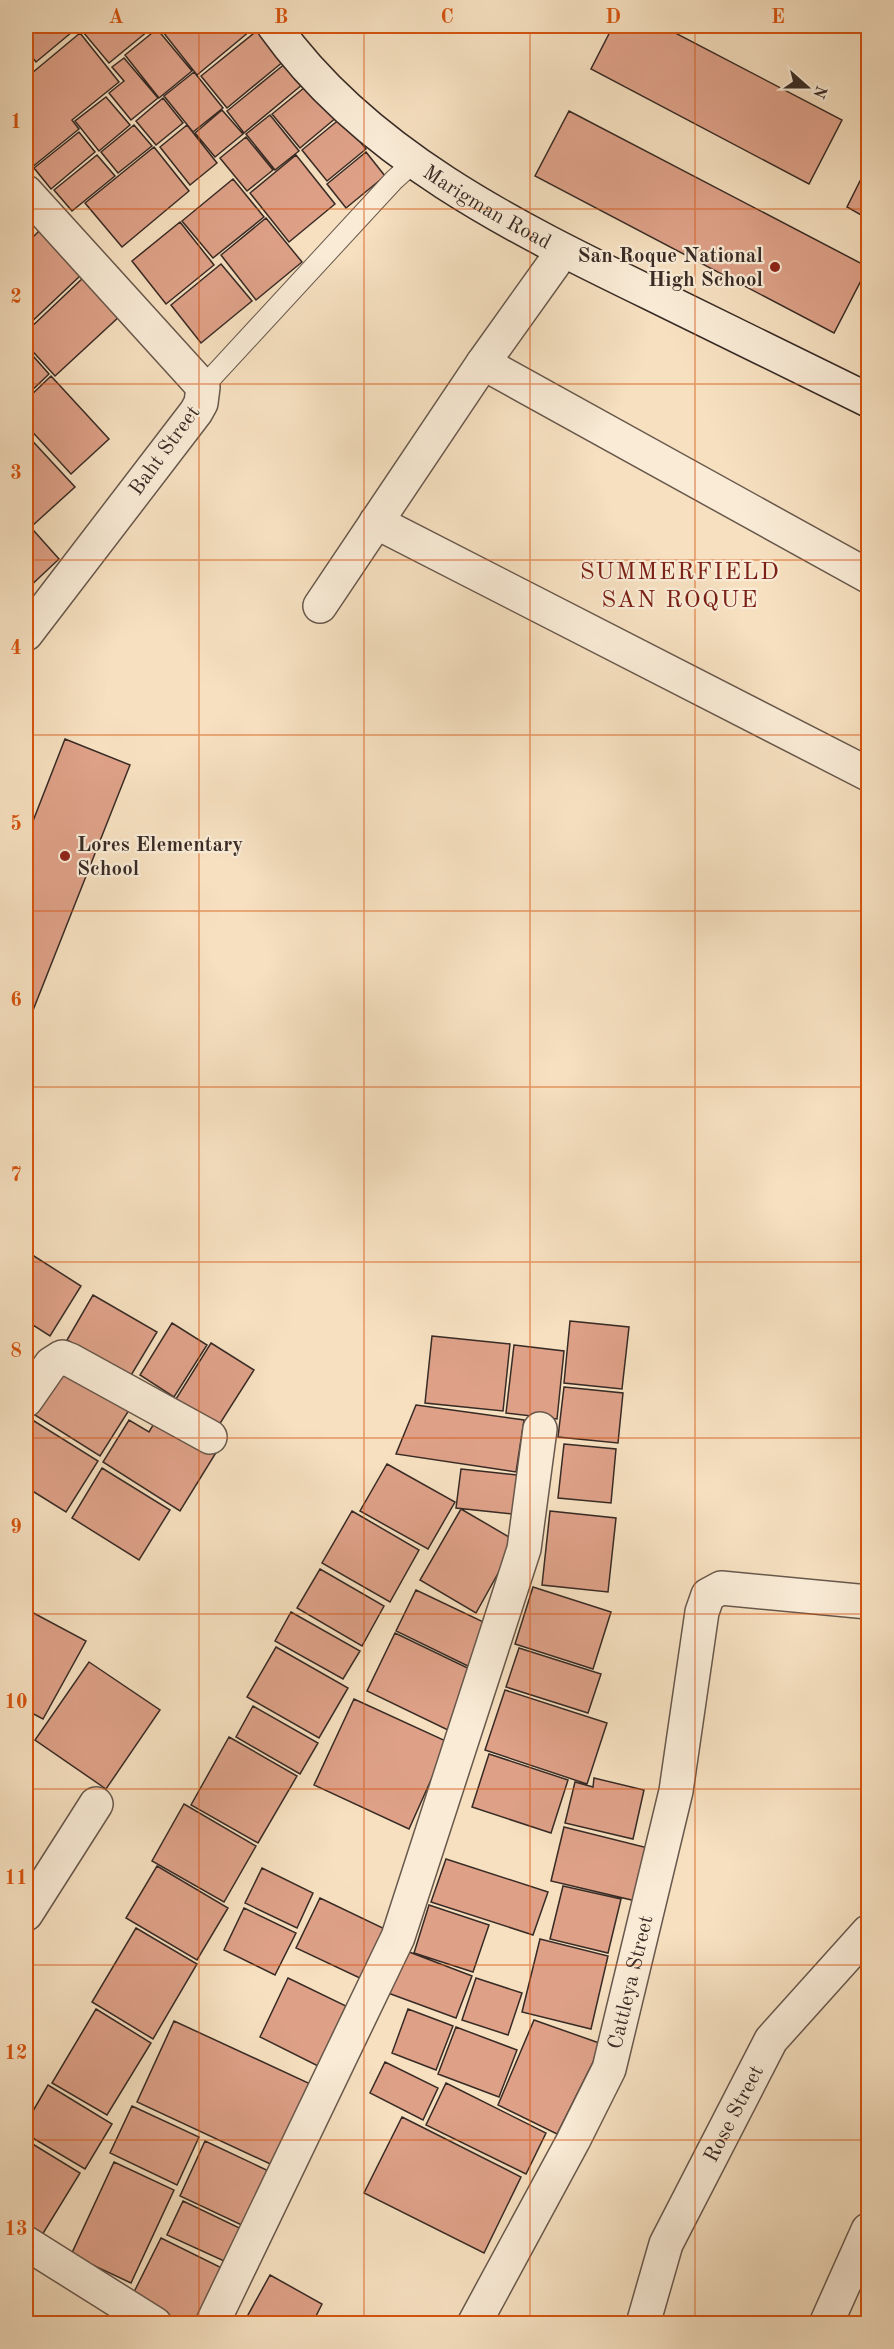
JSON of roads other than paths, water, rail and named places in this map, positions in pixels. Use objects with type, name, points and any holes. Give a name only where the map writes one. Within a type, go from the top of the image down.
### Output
[{"type":"street","name":"Marigman Road","points":[[274,26],[323,83],[379,136],[450,186],[563,251],[868,400]]},
{"type":"street","name":"Baht Street","points":[[26,634],[196,412],[201,403],[203,387],[28,199]]},
{"type":"street","points":[[320,606],[483,363],[563,251]]},
{"type":"street","points":[[483,363],[868,576]]},
{"type":"street","points":[[376,522],[868,774]]},
{"type":"street","points":[[26,1400],[51,1364],[62,1357],[210,1437]]},
{"type":"street","points":[[212,2324],[398,1936],[524,1549],[540,1429]]},
{"type":"street","name":"Cattleya Street","points":[[474,2324],[573,2141],[609,2069],[676,1791],[702,1612],[708,1595],[721,1588],[868,1602]]},
{"type":"street","points":[[26,1914],[96,1804]]},
{"type":"street","name":"Rose Street","points":[[643,2324],[666,2244],[771,2040],[868,1932]]},
{"type":"street","points":[[826,2324],[868,2230]]},
{"type":"street","points":[[26,2243],[155,2324]]},
{"type":"lane","points":[[203,387],[394,180],[414,162]]},
{"type":"place","name":"San Roque National High School","points":[[775,267]]},
{"type":"place","name":"Lores Elementary School","points":[[65,856]]},
{"type":"district","name":"SUMMERFIELD SAN ROQUE","points":[[680,585]]}]
